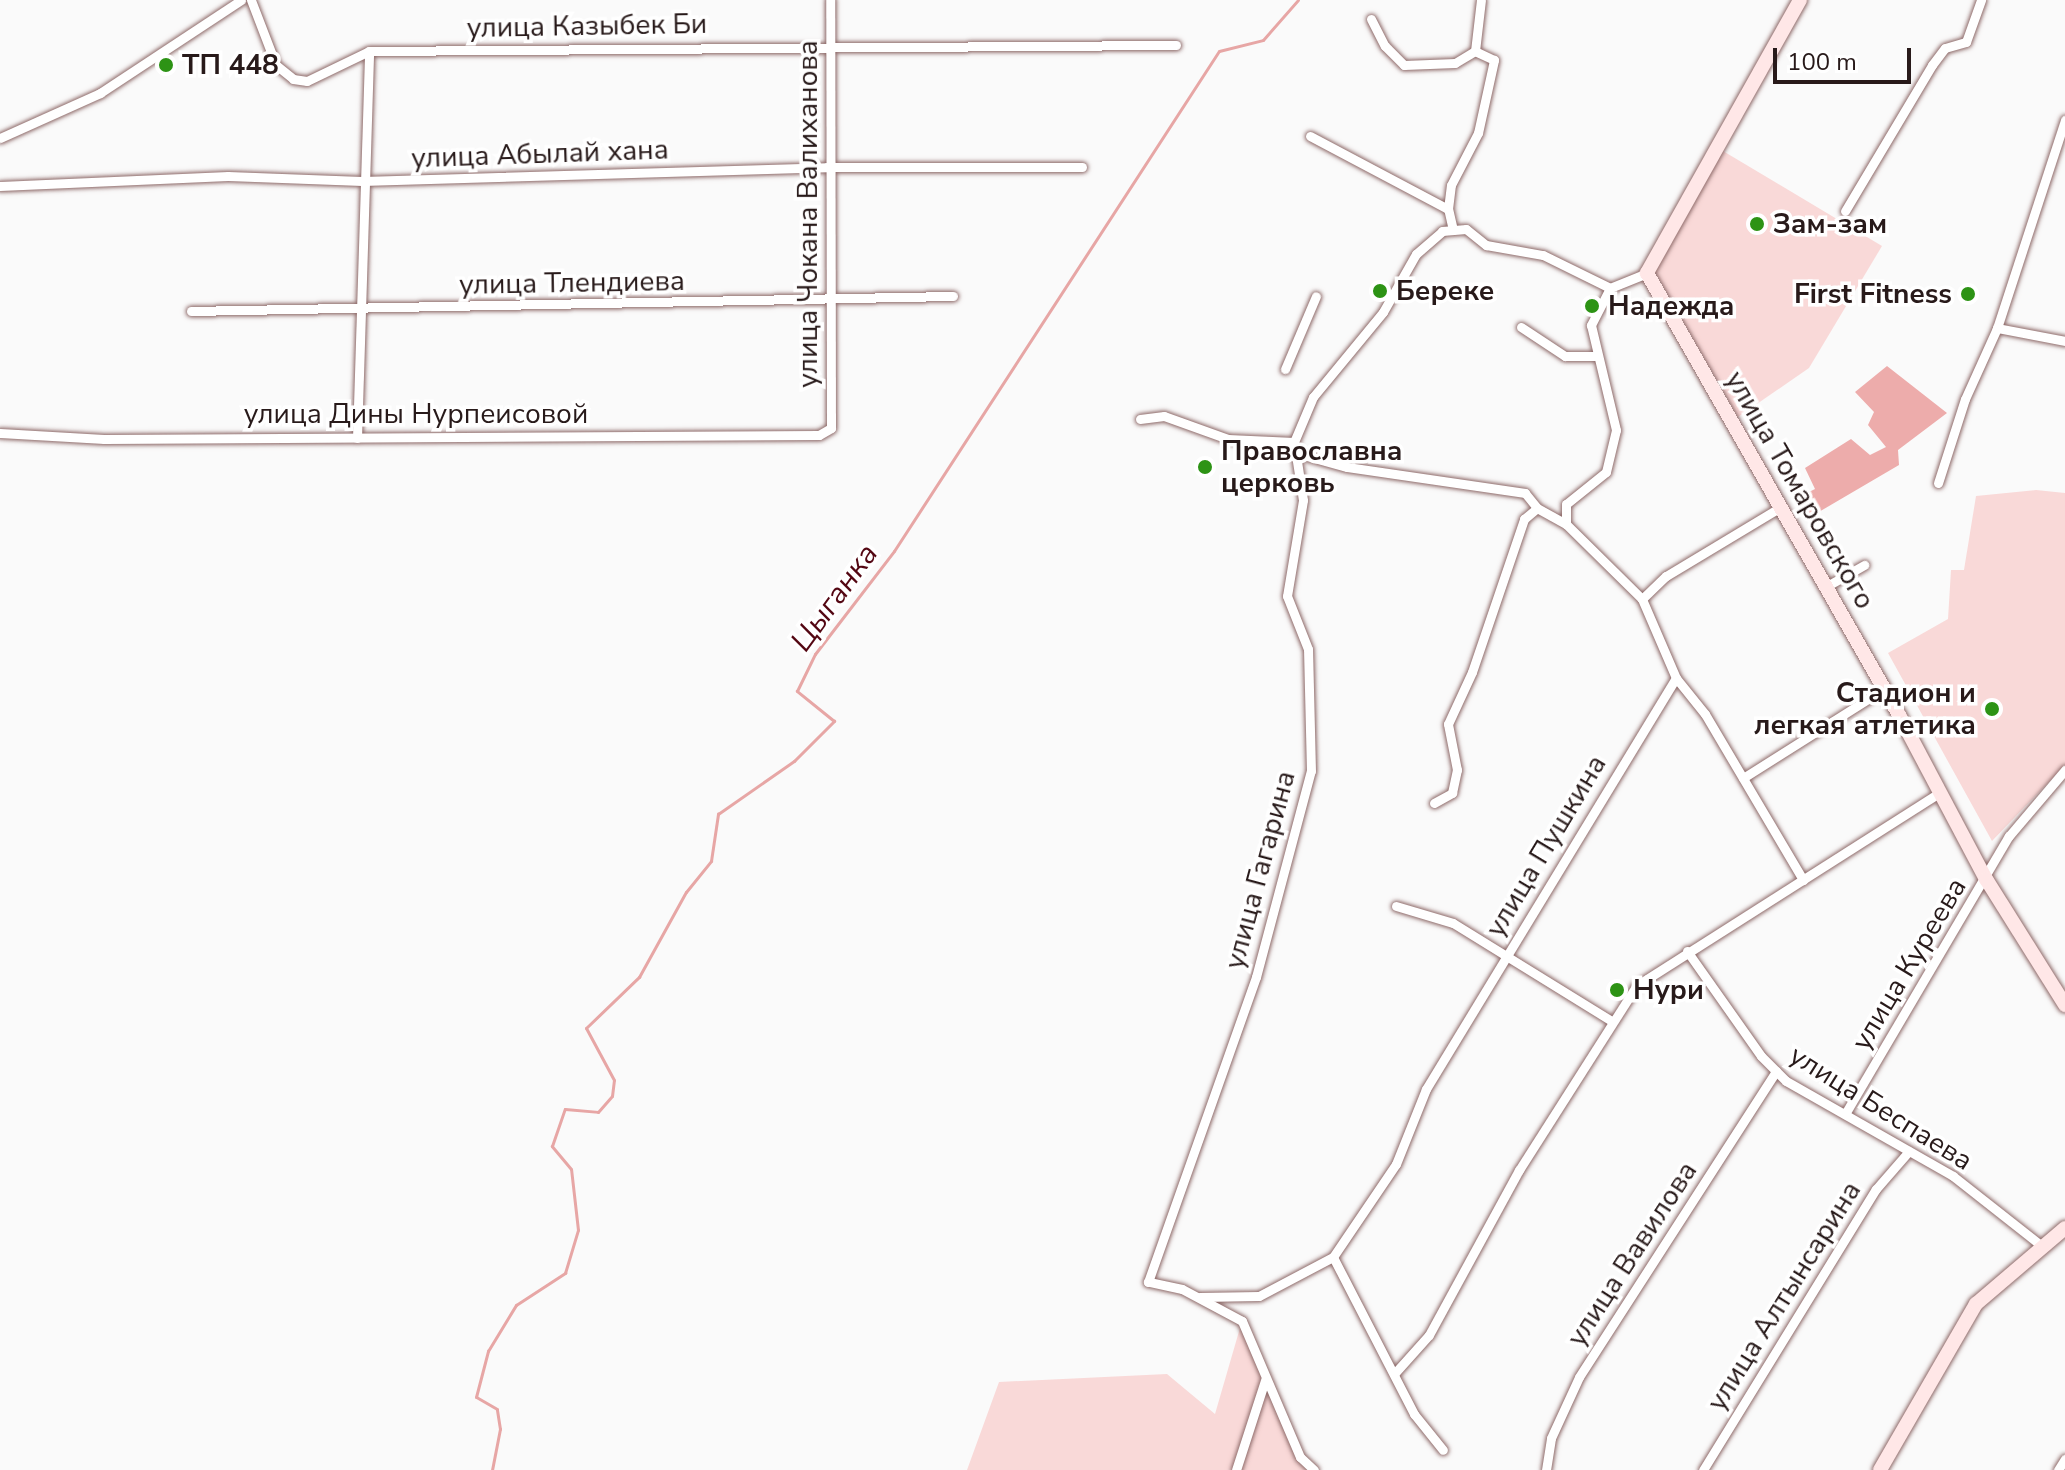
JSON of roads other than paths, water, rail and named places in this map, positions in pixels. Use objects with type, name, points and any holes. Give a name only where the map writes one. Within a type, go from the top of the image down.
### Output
[{"type":"street","points":[[0,138],[100,93],[241,0]]},
{"type":"street","name":"улица Казыбек Би","points":[[251,0],[276,65],[293,79],[307,81],[369,51],[830,44],[1176,45]]},
{"type":"street","name":"улица Чокана Валиханова","points":[[830,0],[827,167],[831,428]]},
{"type":"street","points":[[1475,51],[1481,0]]},
{"type":"street","points":[[1549,512],[1566,504],[1606,472],[1616,430],[1591,325],[1610,288],[1647,273],[1800,0]]},
{"type":"street","points":[[1845,211],[1932,65],[1945,48],[1966,42],[1981,0]]},
{"type":"street","points":[[1371,19],[1385,46],[1404,65],[1455,63],[1475,51]]},
{"type":"street","points":[[357,438],[365,309],[362,181],[369,51]]},
{"type":"street","points":[[1453,230],[1448,209],[1451,185],[1478,133],[1490,93],[1494,60],[1475,51]]},
{"type":"street","points":[[1938,483],[1965,399],[1997,328],[2065,120]]},
{"type":"street","points":[[1310,136],[1342,157],[1402,180],[1448,209]]},
{"type":"street","name":"улица Абылай хана","points":[[0,186],[228,176],[362,181],[827,167],[1082,167]]},
{"type":"street","points":[[1140,419],[1164,416],[1228,439],[1294,442],[1313,397],[1383,312],[1416,254],[1442,231],[1466,229],[1486,245],[1543,255],[1610,288]]},
{"type":"street","name":"улица Томаровского","points":[[1647,273],[1779,508],[1827,586],[1986,879],[2065,1005]]},
{"type":"street","name":"улица Тлендиева","points":[[191,311],[953,296]]},
{"type":"street","points":[[1285,369],[1316,296]]},
{"type":"street","points":[[1521,327],[1565,356],[1596,356]]},
{"type":"street","points":[[1997,328],[2065,341]]},
{"type":"street","name":"улица Дины Нурпеисовой","points":[[0,433],[104,439],[357,438],[819,435],[831,428]]},
{"type":"street","name":"улица Гагарина","points":[[1197,1297],[1148,1282],[1256,977],[1311,771],[1308,649],[1287,596],[1303,500],[1294,442]]},
{"type":"street","points":[[1296,453],[1347,467],[1525,493],[1537,508],[1566,524],[1642,599],[1676,678],[1743,778],[1803,880]]},
{"type":"street","points":[[1566,504],[1566,524]]},
{"type":"street","points":[[1434,803],[1452,793],[1457,770],[1448,724],[1472,672],[1524,519],[1537,508]]},
{"type":"street","points":[[1642,599],[1666,576],[1779,508]]},
{"type":"street","points":[[1827,586],[1864,565]]},
{"type":"street","name":"улица Пушкина","points":[[1197,1297],[1259,1296],[1333,1257],[1396,1164],[1426,1089],[1676,678]]},
{"type":"street","points":[[1743,778],[1884,689]]},
{"type":"street","name":"улица Куреева","points":[[1845,1114],[2009,836],[2065,770]]},
{"type":"street","points":[[1394,1374],[1429,1335],[1481,1234],[1610,1020],[1636,986],[1941,792]]},
{"type":"street","points":[[1396,906],[1453,923],[1507,952],[1610,1020]]},
{"type":"street","name":"улица Беспаева","points":[[1687,951],[1776,1071],[1953,1176],[2042,1246]]},
{"type":"street","name":"улица Вавилова","points":[[1546,1470],[1551,1438],[1579,1377],[1776,1071]]},
{"type":"street","name":"улица Алтынсарина","points":[[1703,1470],[1876,1189],[1909,1151]]},
{"type":"street","points":[[1880,1470],[1976,1304],[2065,1228]]},
{"type":"street","points":[[1333,1257],[1414,1414],[1443,1450]]},
{"type":"street","points":[[1197,1297],[1242,1321],[1300,1457],[1314,1470]]},
{"type":"street","points":[[1236,1470],[1265,1380]]},
{"type":"street","points":[[2058,1470],[2065,1459]]},
{"type":"waterway","name":"Цыганка","points":[[492,1470],[500,1429],[497,1409],[476,1397],[488,1351],[516,1305],[565,1273],[578,1230],[571,1169],[552,1146],[565,1109],[598,1112],[612,1096],[614,1080],[586,1028],[639,977],[686,892],[711,861],[718,814],[794,761],[834,721],[797,691],[815,654],[894,551],[1219,51],[1263,40],[1298,0]]},
{"type":"place","name":"ТП 448","points":[[166,65]]},
{"type":"place","name":"Зам-зам","points":[[1757,224]]},
{"type":"place","name":"Береке","points":[[1380,291]]},
{"type":"place","name":"First Fitness","points":[[1968,294]]},
{"type":"place","name":"Надежда","points":[[1592,306]]},
{"type":"place","name":"Православна церковь","points":[[1205,467]]},
{"type":"place","name":"Стадион и легкая атлетика","points":[[1992,709]]},
{"type":"place","name":"Нури","points":[[1617,990]]}]
